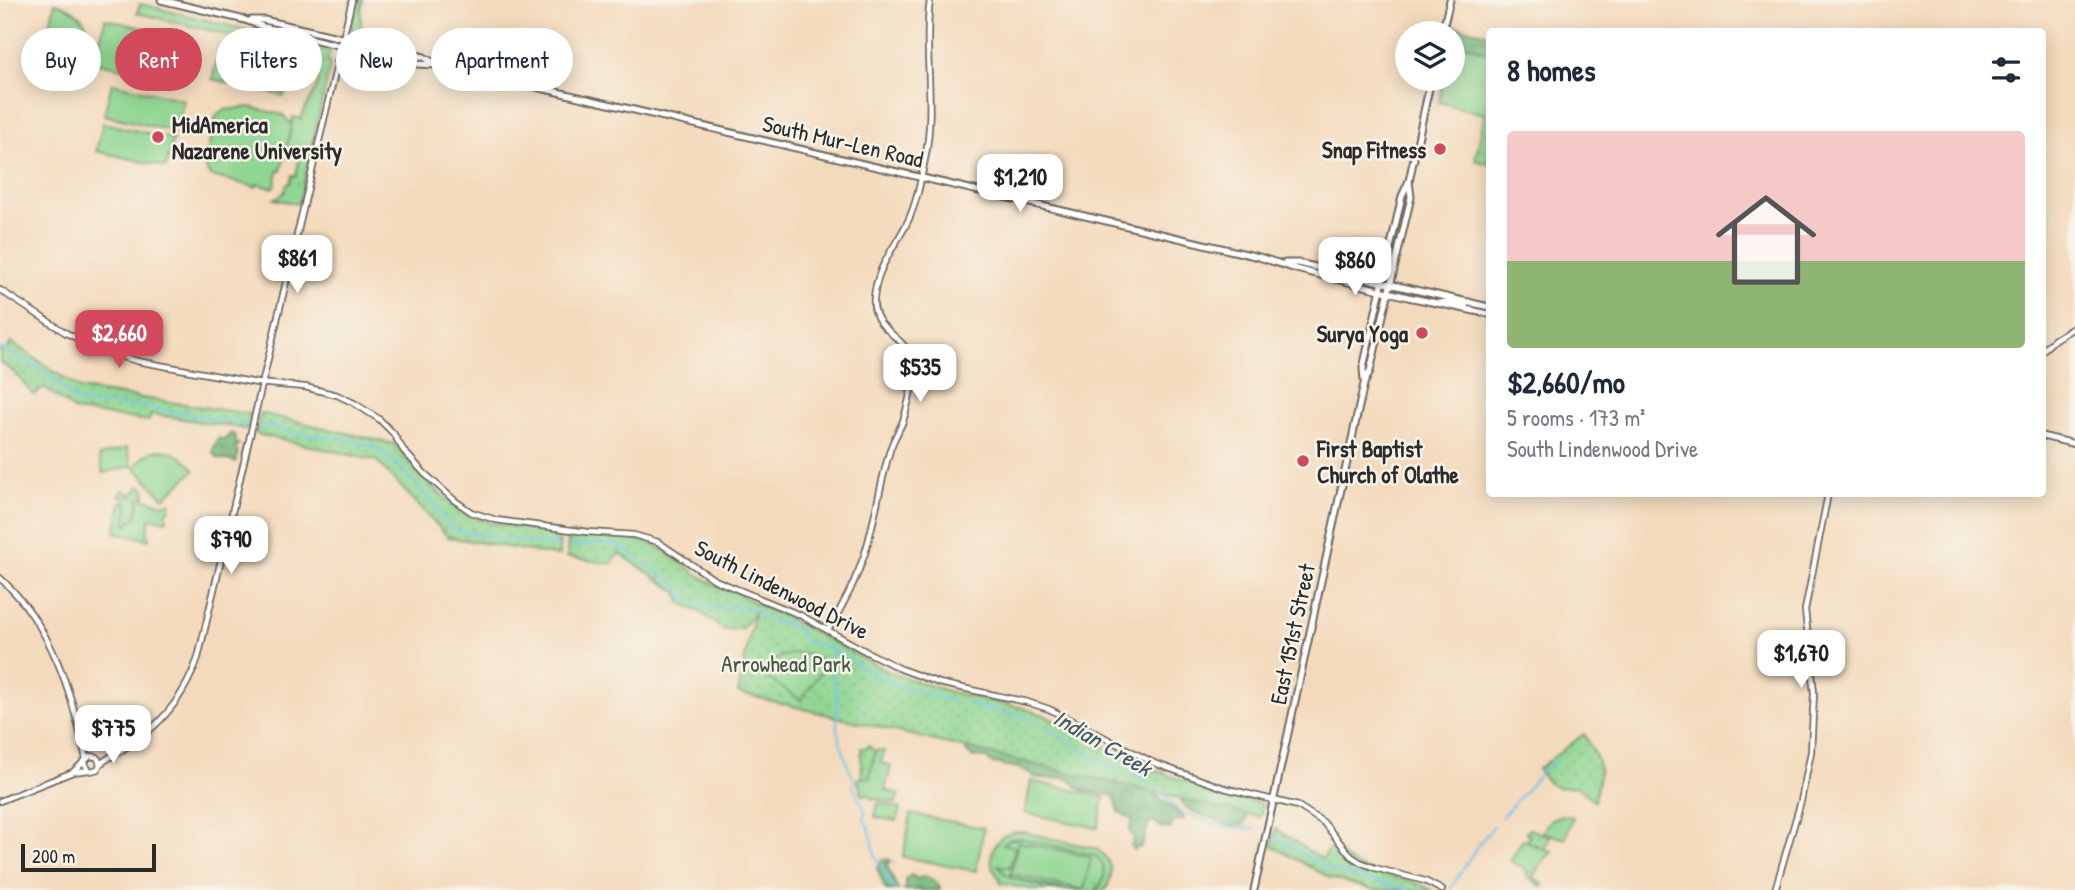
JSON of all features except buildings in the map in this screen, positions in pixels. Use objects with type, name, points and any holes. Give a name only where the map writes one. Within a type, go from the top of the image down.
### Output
[{"type":"main road","name":"South Mur-Len Road","points":[[161,0],[336,45]]},
{"type":"main road","points":[[1445,21],[1450,0]]},
{"type":"main road","name":"South Mur-Len Road","points":[[245,20],[264,20],[336,36]]},
{"type":"main road","name":"South Mur-Len Road","points":[[549,91],[1282,262],[1388,292],[1486,313]]},
{"type":"main road","points":[[1409,181],[1428,91]]},
{"type":"main road","name":"East 151st Street","points":[[1364,384],[1363,368],[1382,282],[1402,196],[1409,181]]},
{"type":"main road","name":"East 151st Street","points":[[1254,890],[1364,384],[1370,372],[1410,197],[1409,181]]},
{"type":"main road","name":"South Mur-Len Road","points":[[1282,262],[1298,262],[1486,306]]},
{"type":"main road","points":[[1436,303],[1465,305],[1469,302]]},
{"type":"main road","points":[[2046,437],[2075,444]]},
{"type":"street","points":[[345,28],[352,0]]},
{"type":"street","points":[[828,630],[848,595],[860,566],[891,446],[906,410],[912,378],[912,361],[908,352],[877,318],[874,298],[882,265],[910,217],[929,139],[930,0]]},
{"type":"street","points":[[0,801],[73,772],[96,770],[111,755],[142,736],[168,713],[194,669],[202,647],[336,68]]},
{"type":"street","name":"South Lindenwood Drive","points":[[0,290],[76,339],[108,353],[137,361],[263,384],[316,388],[337,395],[369,412],[390,429],[404,451],[432,481],[459,505],[477,515],[496,520],[648,538],[673,551],[715,580],[783,607],[890,664],[928,680],[1049,709],[1154,763],[1212,784],[1298,806],[1314,815],[1360,862],[1425,881],[1442,890]]},
{"type":"street","points":[[2046,347],[2075,327]]},
{"type":"street","points":[[1776,890],[1801,801],[1811,752],[1814,693],[1805,610],[1827,497]]},
{"type":"street","points":[[0,578],[26,606],[52,649],[84,745],[89,770]]},
{"type":"street","points":[[84,745],[100,764]]},
{"type":"street","points":[[73,772],[95,756],[111,755]]},
{"type":"green space","points":[[357,0],[363,0],[361,28],[352,28]]},
{"type":"green space","points":[[55,3],[80,16],[88,28],[49,28]]},
{"type":"green space","points":[[140,4],[239,28],[216,28],[216,32],[137,13]]},
{"type":"green space","points":[[105,19],[143,28],[115,28],[115,66],[101,63],[101,36]]},
{"type":"green space","points":[[1465,28],[1486,33],[1486,53],[1465,45]]},
{"type":"green space","points":[[1465,45],[1486,53],[1486,163],[1475,160],[1485,114],[1439,102],[1441,91],[1465,91]]},
{"type":"green space","points":[[322,48],[330,50],[330,67],[299,204],[274,199],[284,193],[292,175],[296,176],[300,155],[286,152],[293,117],[301,119],[315,91],[322,91]]},
{"type":"green space","points":[[216,63],[216,80],[212,79]]},
{"type":"green space","points":[[112,83],[115,84],[115,91],[146,91],[184,100],[176,132],[104,115]]},
{"type":"green space","points":[[263,91],[285,91],[284,96]]},
{"type":"green space","points":[[250,107],[283,115],[292,125],[281,171],[278,171],[275,186],[272,188],[210,176],[204,165],[216,116],[224,110]]},
{"type":"green space","points":[[103,123],[173,139],[166,167],[96,151]]},
{"type":"green space","points":[[11,342],[80,389],[251,414],[247,429],[151,414],[149,421],[75,411],[44,387],[34,395],[15,373],[0,362],[0,348],[6,351]]},
{"type":"green space","points":[[260,413],[394,444],[429,483],[468,515],[490,523],[560,533],[559,556],[448,537],[377,461],[256,434]]},
{"type":"green space","points":[[231,433],[236,436],[235,442],[239,445],[235,448],[238,452],[236,462],[218,458],[213,453],[219,438],[224,440]]},
{"type":"green space","points":[[127,448],[132,466],[103,473],[99,456]]},
{"type":"green space","points":[[157,450],[178,455],[195,470],[164,498],[134,467],[147,454]]},
{"type":"green space","points":[[139,486],[146,492],[144,499],[140,498],[136,520],[131,519],[130,525],[125,524],[129,504],[124,503],[126,498],[120,496],[122,490],[130,493],[131,497]]},
{"type":"green space","points":[[140,498],[164,504],[171,503],[169,511],[166,511],[167,521],[150,518],[147,534],[149,540],[115,532],[121,502],[129,504],[125,523],[129,525],[131,519],[136,519]]},
{"type":"green space","name":"Arrowhead Park","points":[[570,534],[620,537],[648,542],[715,585],[780,614],[891,673],[954,693],[1044,715],[1155,770],[1206,789],[1263,804],[1260,817],[738,693],[754,614],[742,628],[723,630],[702,613],[681,603],[677,592],[619,553],[611,564],[567,557]]},
{"type":"green space","points":[[796,653],[808,654],[827,663],[801,700],[763,675],[776,659]]},
{"type":"green space","points":[[1584,734],[1599,766],[1594,801],[1577,786],[1564,788],[1550,784],[1538,769]]},
{"type":"green space","points":[[868,745],[875,752],[869,777],[866,779],[862,777],[861,748],[867,748]]},
{"type":"green space","points":[[967,747],[1149,790],[1184,819],[1172,822],[1171,829],[1162,828],[1153,821],[1149,823],[1142,846],[1134,850],[1131,846],[1134,838],[1129,830],[1133,820],[1119,812],[1114,796],[1083,790],[1062,777],[1034,777],[1020,768],[993,764],[986,758],[973,758],[966,751]]},
{"type":"green space","points":[[876,750],[884,751],[881,763],[891,766],[885,790],[899,794],[896,803],[871,798],[868,794],[862,795],[857,779],[869,777]]},
{"type":"green space","points":[[1031,781],[1104,797],[1098,828],[1025,813]]},
{"type":"green space","points":[[1185,798],[1246,813],[1247,819],[1243,825],[1228,826],[1191,811],[1181,802]]},
{"type":"green space","points":[[878,803],[900,808],[897,821],[875,817]]},
{"type":"green space","points":[[911,814],[984,828],[976,871],[903,857]]},
{"type":"green space","points":[[1562,815],[1573,817],[1565,839],[1542,832],[1551,819]]},
{"type":"green space","points":[[1276,829],[1322,859],[1334,844],[1354,865],[1432,890],[1373,890],[1330,878],[1272,846]]},
{"type":"green space","points":[[1529,829],[1550,836],[1545,849],[1527,841],[1530,835],[1526,833]]},
{"type":"green space","points":[[1014,832],[1097,849],[1109,863],[1111,873],[1105,890],[1096,890],[1103,881],[1104,868],[1095,855],[1019,838],[1010,839],[1003,844],[1015,847],[1010,867],[998,865],[1003,871],[1027,883],[1065,890],[1034,890],[1000,883],[992,865],[992,851],[1000,839]]},
{"type":"green space","points":[[1019,838],[1092,853],[1103,866],[1103,881],[1096,890],[1065,890],[1008,877],[1000,867],[1001,846],[1009,840]]},
{"type":"green space","points":[[1523,839],[1553,851],[1533,877],[1543,884],[1542,887],[1528,877],[1526,870],[1510,861]]},
{"type":"green space","points":[[1018,842],[1091,857],[1084,890],[1011,874]]},
{"type":"green space","points":[[888,859],[892,862],[886,864],[898,890],[886,890],[877,868],[882,860]]},
{"type":"green space","points":[[912,875],[918,879],[923,876],[931,879],[940,890],[903,890],[906,888],[905,879]]},
{"type":"waterway","name":"Indian Creek","points":[[0,348],[46,372],[72,398],[83,403],[136,406],[248,424]]},
{"type":"waterway","name":"Indian Creek","points":[[259,426],[274,427],[292,433],[334,437],[371,446],[394,461],[431,500],[451,529],[558,545]]},
{"type":"waterway","name":"Indian Creek","points":[[571,546],[612,544],[622,548],[676,585],[684,598],[715,608],[755,610],[771,621],[787,623],[800,632],[806,642],[823,646],[879,677],[951,701]]},
{"type":"waterway","points":[[830,650],[838,704],[839,738],[854,779],[853,786],[865,811],[864,818],[871,834],[875,855],[895,890]]},
{"type":"waterway","name":"Indian Creek","points":[[966,704],[1033,720],[1108,766],[1136,775],[1165,796],[1180,812],[1225,827],[1257,829]]},
{"type":"waterway","points":[[1542,772],[1558,759]]},
{"type":"waterway","points":[[1502,817],[1539,775]]},
{"type":"waterway","points":[[1451,888],[1478,845],[1494,826]]},
{"type":"waterway","name":"Indian Creek","points":[[1275,837],[1330,870],[1408,890]]},
{"type":"place","name":"MidAmerica Nazarene University","points":[[158,137]]},
{"type":"place","name":"Snap Fitness","points":[[1440,149]]},
{"type":"place","name":"Surya Yoga","points":[[1422,333]]},
{"type":"place","name":"First Baptist Church of Olathe","points":[[1303,461]]}]
